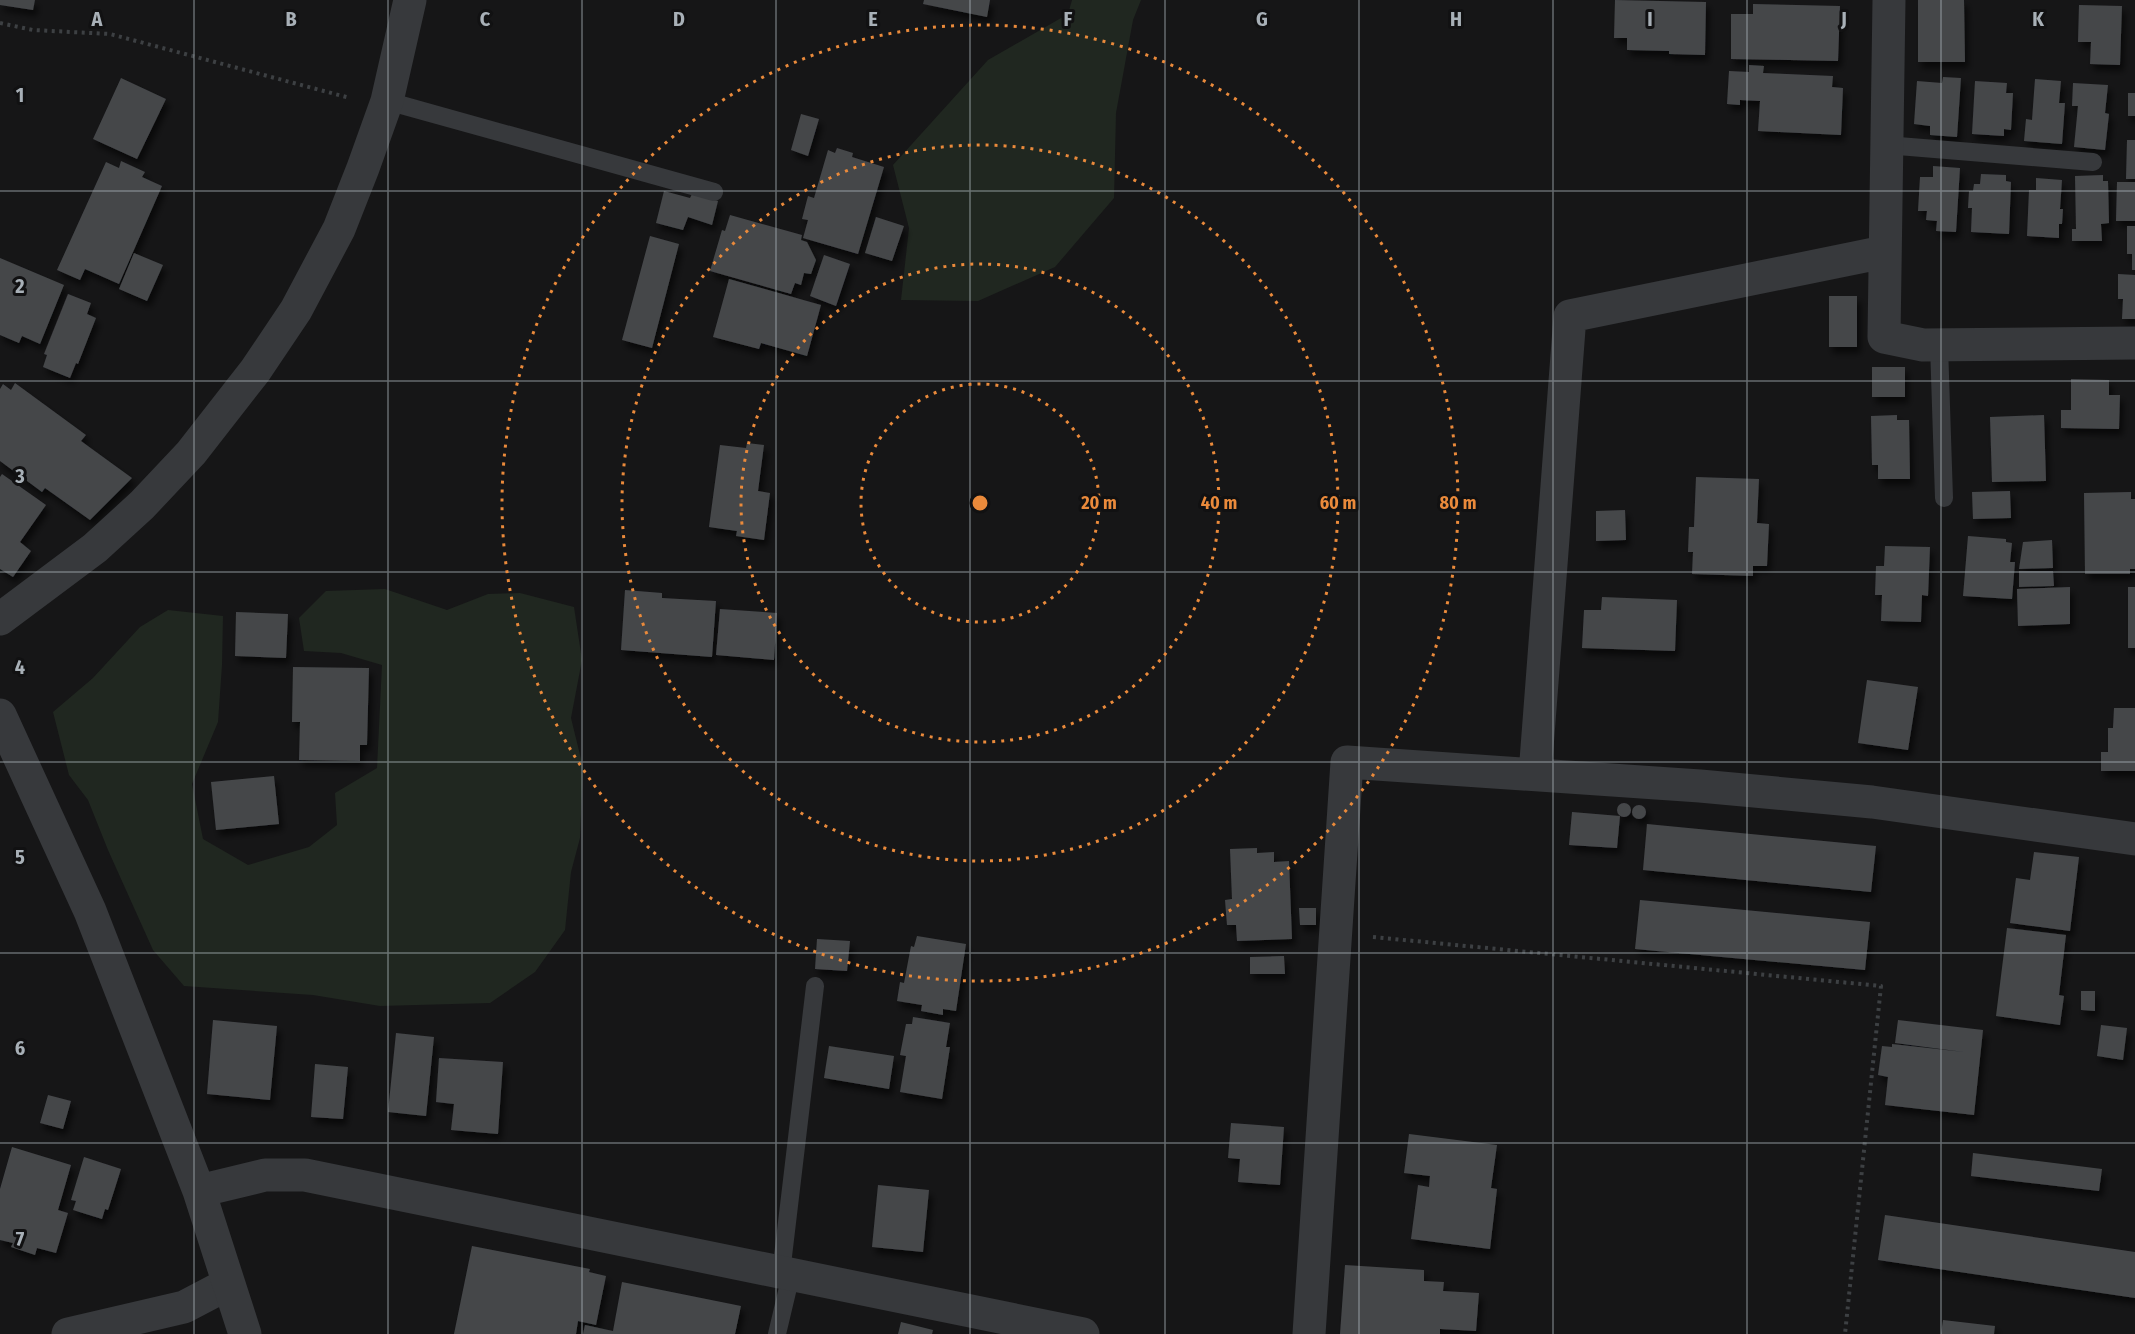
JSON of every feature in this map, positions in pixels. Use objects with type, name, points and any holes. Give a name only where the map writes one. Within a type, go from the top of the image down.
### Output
[{"type":"street","points":[[0,619],[95,548],[142,505],[191,453],[255,371],[296,310],[339,229],[386,105],[410,0]]},
{"type":"street","points":[[1889,0],[1884,337],[1923,345],[2135,343]]},
{"type":"street","points":[[1535,774],[1570,316],[1884,252]]},
{"type":"street","points":[[0,715],[90,911],[200,1191],[244,1334]]},
{"type":"street","points":[[1309,1334],[1347,762],[1700,786],[1872,802],[2135,839]]},
{"type":"street","points":[[200,1191],[265,1175],[305,1175],[786,1274],[1036,1330],[1083,1334]]},
{"type":"street","points":[[68,1334],[184,1307],[228,1284]]},
{"type":"lane","points":[[386,105],[714,192]]},
{"type":"lane","points":[[1886,145],[2093,162]]},
{"type":"lane","points":[[1939,345],[1944,498]]},
{"type":"lane","points":[[777,1334],[786,1274],[815,986]]},
{"type":"path","points":[[0,22],[33,30],[111,34],[386,105]]},
{"type":"path","points":[[1336,933],[1881,986],[1845,1334]]},
{"type":"shaded area","points":[[1072,0],[1141,0],[1133,20],[1116,113],[1114,198],[1055,267],[978,301],[901,300],[909,228],[893,165],[988,60],[1068,14]]},
{"type":"shaded area","points":[[385,589],[447,610],[488,594],[520,593],[574,607],[582,660],[571,718],[583,767],[580,838],[571,872],[565,930],[535,972],[490,1003],[380,1006],[313,995],[184,986],[153,950],[88,800],[69,775],[53,712],[93,678],[140,627],[168,610],[223,616],[218,722],[192,784],[203,839],[248,865],[309,847],[337,825],[335,793],[377,768],[382,665],[341,653],[304,651],[299,618],[326,591]]},
{"type":"building","points":[[0,0],[35,0],[33,10],[0,5]]},
{"type":"building","points":[[924,0],[990,0],[987,17],[923,4]]},
{"type":"building","points":[[1615,0],[1706,2],[1705,55],[1627,50],[1627,38],[1614,38]]},
{"type":"building","points":[[1918,0],[1964,0],[1965,62],[1918,62]]},
{"type":"building","points":[[1753,4],[1840,6],[1838,61],[1731,59],[1731,14],[1753,14]]},
{"type":"building","points":[[2079,5],[2122,6],[2120,65],[2090,64],[2091,42],[2078,42]]},
{"type":"building","points":[[1749,65],[1764,66],[1763,73],[1833,76],[1832,87],[1843,88],[1841,135],[1758,131],[1760,101],[1740,100],[1740,105],[1727,104],[1729,71],[1749,72]]},
{"type":"building","points":[[1943,77],[1961,78],[1957,137],[1930,135],[1930,126],[1914,124],[1917,81],[1942,83]]},
{"type":"building","points":[[121,78],[166,99],[137,159],[93,139]]},
{"type":"building","points":[[2035,79],[2061,81],[2059,103],[2065,103],[2062,144],[2024,141],[2026,119],[2032,120]]},
{"type":"building","points":[[1975,81],[2007,83],[2006,93],[2013,93],[2011,130],[2004,129],[2004,136],[1972,134]]},
{"type":"building","points":[[2073,83],[2108,85],[2105,113],[2109,114],[2105,150],[2074,147],[2078,106],[2072,106]]},
{"type":"building","points":[[2128,93],[2135,93],[2135,116],[2128,116]]},
{"type":"building","points":[[801,114],[819,119],[808,156],[791,150]]},
{"type":"building","points":[[2127,140],[2135,140],[2135,179],[2126,179]]},
{"type":"building","points":[[837,148],[853,153],[852,157],[884,167],[858,254],[803,238],[808,220],[802,219],[808,196],[814,198],[828,150],[835,153]]},
{"type":"building","points":[[121,161],[145,172],[142,177],[162,186],[119,284],[85,269],[80,280],[57,270],[106,162],[119,168]]},
{"type":"building","points":[[1933,166],[1960,168],[1956,232],[1936,231],[1937,221],[1926,220],[1927,211],[1918,211],[1920,177],[1933,177]]},
{"type":"building","points":[[1981,174],[2006,175],[2006,181],[2011,182],[2009,234],[1971,232],[1972,208],[1968,208],[1969,191],[1973,191],[1974,184],[1980,184]]},
{"type":"building","points":[[2103,175],[2103,181],[2108,181],[2109,223],[2101,224],[2102,241],[2072,241],[2072,229],[2076,229],[2075,176]]},
{"type":"building","points":[[2036,178],[2062,180],[2060,209],[2063,209],[2062,224],[2059,224],[2059,238],[2027,236],[2029,190],[2036,190]]},
{"type":"building","points":[[2117,182],[2135,182],[2135,221],[2116,221]]},
{"type":"building","points":[[664,191],[690,198],[692,194],[718,201],[712,225],[688,217],[683,230],[656,223]]},
{"type":"building","points":[[730,215],[802,235],[801,240],[807,242],[816,260],[811,274],[804,273],[801,285],[795,283],[791,294],[710,271],[722,230],[725,231]]},
{"type":"building","points":[[876,217],[904,226],[892,261],[865,253]]},
{"type":"building","points":[[2127,226],[2135,226],[2135,270],[2132,270],[2132,254],[2127,254]]},
{"type":"building","points":[[650,236],[679,244],[652,348],[622,340]]},
{"type":"building","points":[[134,253],[163,265],[147,301],[119,289]]},
{"type":"building","points":[[824,255],[850,264],[836,306],[810,296]]},
{"type":"building","points":[[0,258],[64,285],[40,344],[22,336],[19,343],[0,335]]},
{"type":"building","points":[[2118,274],[2135,275],[2135,319],[2122,319],[2123,299],[2118,299]]},
{"type":"building","points":[[729,279],[821,305],[807,356],[761,343],[759,349],[713,337]]},
{"type":"building","points":[[68,294],[91,303],[87,314],[96,318],[70,378],[43,367],[47,355],[44,354]]},
{"type":"building","points":[[1829,296],[1857,296],[1857,347],[1829,347]]},
{"type":"building","points":[[1872,367],[1905,367],[1905,397],[1872,397]]},
{"type":"building","points":[[2071,379],[2109,380],[2109,395],[2120,395],[2119,429],[2061,428],[2061,410],[2071,410]]},
{"type":"building","points":[[15,383],[86,435],[81,441],[132,478],[90,520],[45,488],[42,492],[0,461],[0,389],[3,384],[11,390]]},
{"type":"building","points":[[1897,415],[1897,420],[1909,420],[1910,479],[1878,479],[1878,465],[1872,465],[1871,416]]},
{"type":"building","points":[[2044,415],[2046,481],[1992,482],[1990,417]]},
{"type":"building","points":[[747,443],[764,445],[758,491],[770,493],[764,540],[736,536],[737,531],[709,527],[720,445],[746,448]]},
{"type":"building","points":[[2,474],[46,505],[20,542],[31,551],[13,577],[0,569],[0,477]]},
{"type":"building","points":[[1696,477],[1759,479],[1757,523],[1769,524],[1767,566],[1753,566],[1753,576],[1692,574],[1693,552],[1688,552],[1689,527],[1694,527]]},
{"type":"building","points":[[2010,491],[2011,518],[1973,519],[1972,492]]},
{"type":"building","points":[[2131,492],[2131,499],[2135,499],[2135,569],[2130,569],[2130,574],[2085,574],[2084,493]]},
{"type":"building","points":[[1625,510],[1626,540],[1596,541],[1596,511]]},
{"type":"building","points":[[1968,536],[2006,539],[2006,542],[2012,543],[2010,562],[2015,562],[2012,599],[1963,596]]},
{"type":"building","points":[[2052,540],[2053,568],[2019,569],[2023,542]]},
{"type":"building","points":[[1885,546],[1930,547],[1928,596],[1922,595],[1921,622],[1881,621],[1882,595],[1875,595],[1876,566],[1884,566]]},
{"type":"building","points":[[2019,571],[2053,571],[2054,586],[2019,587]]},
{"type":"building","points":[[2070,587],[2070,624],[2018,626],[2017,589]]},
{"type":"building","points":[[2128,587],[2135,587],[2135,648],[2128,648]]},
{"type":"building","points":[[625,590],[662,593],[662,598],[716,601],[712,657],[621,650]]},
{"type":"building","points":[[1602,597],[1677,600],[1675,651],[1582,648],[1584,610],[1601,610]]},
{"type":"building","points":[[720,609],[777,613],[774,660],[716,655]]},
{"type":"building","points":[[236,612],[288,614],[286,658],[235,656]]},
{"type":"building","points":[[293,667],[369,668],[367,745],[360,745],[360,761],[299,760],[300,722],[292,722]]},
{"type":"building","points":[[1867,680],[1918,687],[1908,750],[1858,743]]},
{"type":"building","points":[[2114,708],[2135,708],[2135,771],[2101,771],[2101,752],[2108,752],[2108,728],[2113,728]]},
{"type":"building","points":[[274,776],[279,824],[216,830],[211,782]]},
{"type":"building","points":[[1624,803],[1629,805],[1631,810],[1629,815],[1624,817],[1619,815],[1617,810],[1619,805]]},
{"type":"building","points":[[1639,805],[1644,807],[1646,812],[1644,817],[1639,819],[1634,817],[1632,812],[1634,807]]},
{"type":"building","points":[[1572,812],[1620,816],[1617,848],[1569,845]]},
{"type":"building","points":[[1647,824],[1876,846],[1871,892],[1643,870]]},
{"type":"building","points":[[1257,848],[1257,853],[1274,852],[1274,862],[1289,861],[1292,939],[1237,941],[1236,925],[1227,925],[1225,900],[1232,899],[1230,849]]},
{"type":"building","points":[[2034,852],[2079,857],[2070,931],[2010,923],[2016,878],[2030,880]]},
{"type":"building","points":[[1640,900],[1870,922],[1865,970],[1635,949]]},
{"type":"building","points":[[1299,908],[1316,908],[1316,925],[1300,925]]},
{"type":"building","points":[[2007,928],[2066,935],[2059,995],[2064,996],[2060,1025],[1996,1016]]},
{"type":"building","points":[[917,936],[966,944],[956,1011],[943,1009],[943,1015],[921,1011],[922,1005],[897,1001],[900,982],[904,983],[911,946],[914,947]]},
{"type":"building","points":[[817,939],[850,941],[847,971],[815,969]]},
{"type":"building","points":[[1284,956],[1285,974],[1250,974],[1250,957]]},
{"type":"building","points":[[2081,991],[2095,991],[2095,1011],[2081,1010]]},
{"type":"building","points":[[913,1017],[950,1023],[946,1047],[950,1047],[942,1099],[900,1092],[906,1056],[900,1055],[906,1024],[912,1024]]},
{"type":"building","points":[[213,1020],[277,1026],[270,1100],[207,1094]]},
{"type":"building","points":[[1898,1020],[1983,1030],[1974,1115],[1885,1105],[1888,1077],[1878,1075],[1882,1046],[1892,1047],[1892,1044],[1964,1052],[1895,1043]]},
{"type":"building","points":[[2101,1025],[2127,1028],[2123,1060],[2097,1056]]},
{"type":"building","points":[[396,1033],[434,1037],[426,1116],[388,1112]]},
{"type":"building","points":[[829,1046],[894,1056],[889,1089],[824,1078]]},
{"type":"building","points":[[439,1058],[503,1062],[498,1134],[451,1130],[454,1104],[436,1102]]},
{"type":"building","points":[[315,1064],[348,1067],[343,1119],[311,1117]]},
{"type":"building","points":[[48,1095],[71,1101],[63,1129],[40,1123]]},
{"type":"building","points":[[1231,1123],[1284,1127],[1280,1185],[1238,1182],[1240,1159],[1228,1158]]},
{"type":"building","points":[[1409,1134],[1497,1145],[1491,1188],[1497,1189],[1490,1249],[1411,1239],[1418,1185],[1429,1187],[1430,1176],[1404,1173]]},
{"type":"building","points":[[12,1147],[71,1165],[58,1210],[68,1213],[56,1253],[37,1248],[35,1255],[11,1247],[13,1243],[0,1240],[0,1189]]},
{"type":"building","points":[[1973,1153],[2102,1169],[2099,1191],[1971,1176]]},
{"type":"building","points":[[84,1157],[121,1169],[108,1210],[105,1209],[102,1219],[73,1210],[76,1201],[71,1200]]},
{"type":"building","points":[[878,1185],[929,1190],[923,1252],[872,1247]]},
{"type":"building","points":[[1885,1215],[2135,1252],[2135,1298],[1878,1260]]},
{"type":"building","points":[[472,1246],[590,1269],[589,1272],[606,1276],[596,1325],[578,1321],[576,1334],[454,1334]]},
{"type":"building","points":[[1345,1265],[1424,1270],[1424,1281],[1444,1282],[1443,1291],[1479,1293],[1476,1331],[1440,1329],[1440,1334],[1340,1334]]},
{"type":"building","points":[[622,1282],[741,1306],[735,1334],[583,1334],[585,1325],[613,1331]]},
{"type":"building","points":[[1943,1320],[1995,1326],[1994,1334],[1941,1334]]},
{"type":"building","points":[[901,1322],[933,1330],[932,1334],[898,1334]]}]
